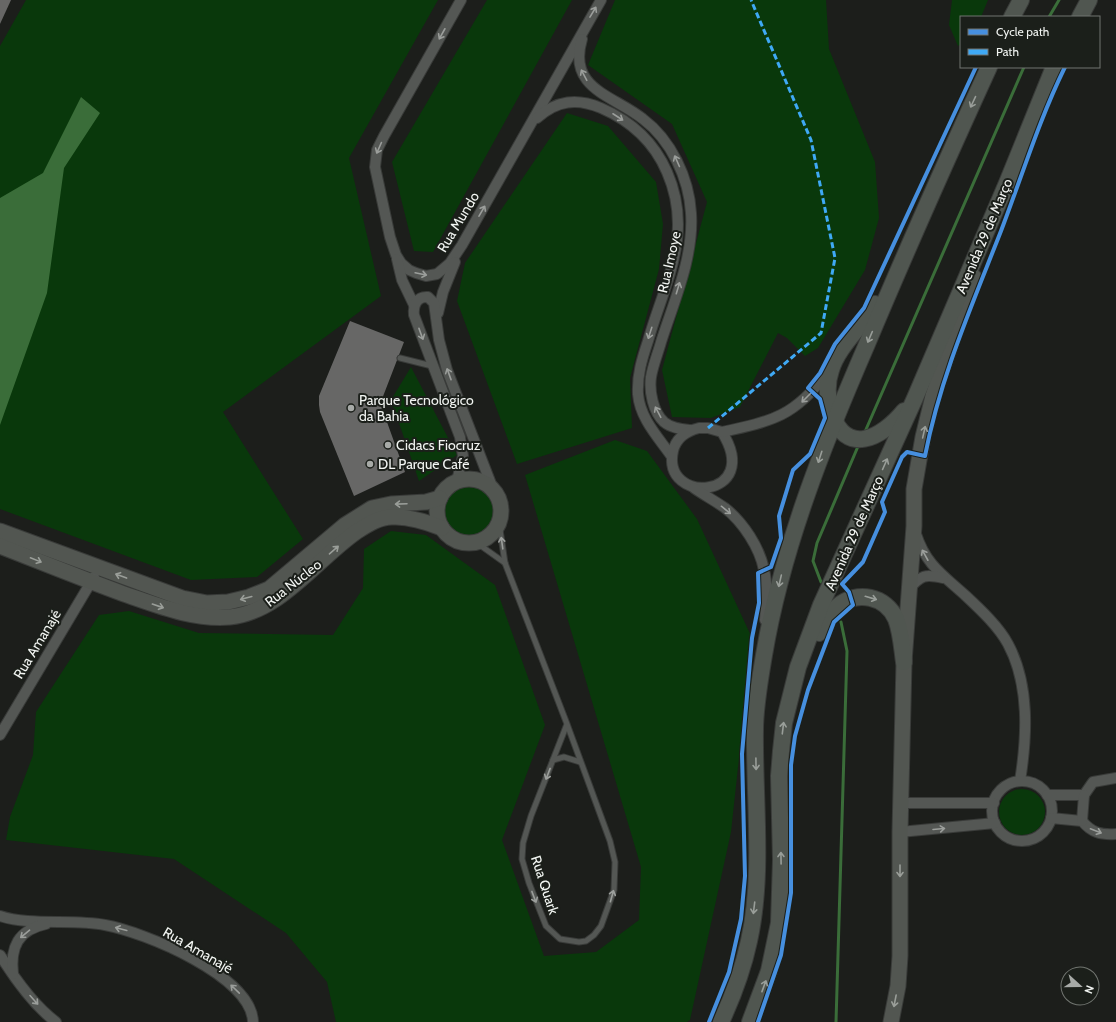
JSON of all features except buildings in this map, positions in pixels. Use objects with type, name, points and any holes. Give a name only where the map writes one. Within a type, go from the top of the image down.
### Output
[{"type":"main road","points":[[1013,16],[1021,0]]},
{"type":"main road","points":[[1081,16],[1089,0]]},
{"type":"main road","points":[[720,1022],[740,974],[750,940],[755,901],[755,727],[764,654],[782,572],[836,425],[916,228],[989,68]]},
{"type":"main road","name":"Avenida 29 de Março","points":[[750,1022],[769,971],[779,923],[781,860],[779,776],[784,723],[798,667],[821,605],[915,398],[1007,183],[1054,68]]},
{"type":"main road","points":[[915,398],[896,421],[886,429],[868,439],[854,439],[847,436],[836,425],[827,397],[827,386],[831,368],[872,310],[916,228]]},
{"type":"main road","points":[[798,667],[833,611],[848,600],[864,596],[874,598],[883,603],[895,618],[899,628],[904,662]]},
{"type":"street","name":"Rua Mundo","points":[[461,0],[384,136],[375,158],[375,167],[381,201],[396,256],[408,270],[426,276],[437,274],[450,263],[462,245],[601,0]]},
{"type":"street","name":"Rua Imoye","points":[[586,26],[579,54],[582,73],[590,85],[624,106],[652,127],[674,155],[687,191],[691,212],[690,244],[686,264],[654,365],[650,387],[653,403],[659,416],[664,422],[672,427],[690,430]]},
{"type":"street","name":"Rua Imoye","points":[[533,122],[552,107],[563,103],[584,102],[615,114],[644,136],[662,160],[677,205],[679,219],[677,249],[640,368],[638,394],[642,411],[647,422],[672,457]]},
{"type":"street","points":[[891,1022],[898,986],[900,956],[900,832],[904,662],[914,526],[914,489],[923,437],[933,396],[1007,183]]},
{"type":"street","points":[[437,320],[448,279],[462,245]]},
{"type":"street","points":[[396,256],[402,280],[414,305],[414,315],[432,366],[460,437],[463,448],[463,456],[458,481]]},
{"type":"street","points":[[414,305],[419,299],[428,297],[434,303],[439,340],[448,370],[493,489],[501,505],[499,523],[490,536],[477,543],[459,542],[452,539],[442,528],[437,517],[437,507],[440,498],[449,486],[458,481],[467,479],[476,480],[493,489]]},
{"type":"street","points":[[764,654],[766,595],[764,570],[755,545],[740,523],[725,509],[685,483],[678,476],[672,457],[677,441],[690,430],[708,428],[722,432],[762,424],[782,415],[800,404],[817,387],[831,368]]},
{"type":"street","points":[[694,488],[704,489],[714,487],[722,482],[729,474],[733,465],[733,455],[730,445],[722,432]]},
{"type":"street","name":"Rua Núcleo","points":[[0,532],[182,598],[207,603],[228,602],[269,590],[345,525],[372,508],[391,504],[426,502],[440,498]]},
{"type":"street","name":"Rua Núcleo","points":[[0,546],[91,582],[184,614],[209,617],[241,615],[259,610],[274,601],[348,538],[367,525],[391,516],[422,521],[442,528]]},
{"type":"street","points":[[914,526],[926,559],[945,579],[988,618],[1007,643],[1017,664],[1023,687],[1025,731],[1020,781]]},
{"type":"street","name":"Rua Amanajé","points":[[0,735],[99,568]]},
{"type":"street","points":[[909,590],[917,580],[926,575],[945,579]]},
{"type":"street","points":[[1082,821],[1084,795],[1093,782],[1116,778]]},
{"type":"street","points":[[1020,781],[1035,785],[1047,795],[1051,802],[1051,818],[1048,827],[1042,834],[1034,839],[1024,841],[1007,837],[1000,831],[995,823],[992,813],[998,794],[1004,787],[1020,781]]},
{"type":"street","points":[[1047,795],[1084,795]]},
{"type":"street","points":[[901,803],[994,803]]},
{"type":"street","points":[[1051,818],[1082,821],[1091,830],[1097,833],[1116,834]]},
{"type":"street","points":[[900,832],[995,823]]},
{"type":"street","name":"Rua Amanajé","points":[[0,916],[18,920],[61,921],[106,925],[154,939],[205,966],[234,988],[247,1003],[252,1013],[253,1022]]},
{"type":"street","name":"Rua Amanajé","points":[[14,978],[13,954],[16,942],[22,935],[35,927],[61,921]]},
{"type":"street","points":[[0,955],[14,978],[48,1016],[56,1022]]},
{"type":"lane","points":[[400,358],[432,366]]},
{"type":"lane","name":"Rua Quark","points":[[499,523],[505,563],[567,724],[610,841],[615,862],[614,890],[601,926],[594,935],[586,941],[579,942],[560,939],[552,934],[546,926],[529,883],[522,859],[523,844],[567,724]]},
{"type":"lane","points":[[477,543],[505,563]]},
{"type":"lane","points":[[553,760],[564,757],[580,762]]},
{"type":"shaded area","points":[[26,0],[438,0],[349,158],[381,296],[223,412],[303,539],[257,577],[191,580],[0,509],[0,46]]},
{"type":"shaded area","points":[[487,0],[572,0],[433,252],[414,251],[392,162]]},
{"type":"shaded area","points":[[615,0],[826,0],[829,49],[875,162],[879,218],[865,270],[818,348],[805,356],[787,338],[778,333],[740,407],[711,418],[672,417],[662,370],[707,202],[672,124],[588,65]]},
{"type":"shaded area","points":[[952,0],[988,0],[981,16],[960,16],[960,45],[958,46],[949,25]]},
{"type":"shaded area","points":[[81,97],[100,113],[64,168],[47,293],[0,425],[0,198],[43,173]]},
{"type":"shaded area","points":[[567,113],[608,126],[656,182],[663,224],[659,269],[630,378],[632,428],[517,464],[457,301],[465,263]]},
{"type":"shaded area","points":[[411,367],[457,455],[419,481],[391,400]]},
{"type":"shaded area","points":[[615,440],[647,451],[697,519],[752,638],[731,832],[690,1020],[687,1022],[336,1022],[327,982],[286,933],[174,859],[6,840],[10,817],[33,755],[36,712],[99,615],[129,611],[199,633],[333,635],[363,588],[364,549],[391,531],[426,535],[495,585],[545,725],[502,840],[544,956],[596,952],[639,920],[641,867],[525,475]]},
{"type":"shaded area","points":[[465,485],[475,485],[489,492],[496,506],[496,516],[489,530],[475,537],[465,537],[455,533],[448,526],[444,516],[444,506],[448,496],[455,489]]},
{"type":"shaded area","points":[[1027,789],[1039,795],[1044,803],[1044,821],[1039,829],[1031,834],[1017,835],[1005,829],[1000,821],[999,807],[1005,795],[1013,790]]},
{"type":"waterway","points":[[1050,16],[1059,0]]},
{"type":"waterway","points":[[864,434],[1024,68]]},
{"type":"waterway","points":[[821,582],[813,561],[817,543],[859,444]]},
{"type":"waterway","points":[[836,1022],[847,651],[841,622]]},
{"type":"marked path","points":[[708,428],[821,333],[835,258],[811,140],[751,0]]},
{"type":"cycle path","points":[[709,1022],[729,972],[741,919],[745,876],[742,754],[752,638],[759,603],[758,573],[771,567],[781,538],[779,516],[793,470],[810,454],[825,418],[820,399],[808,388],[820,373],[835,344],[864,308],[976,68]]},
{"type":"cycle path","points":[[758,1022],[781,955],[791,893],[791,765],[795,736],[808,690],[834,622],[853,605],[849,592],[842,584],[863,562],[885,512],[882,502],[902,457],[907,452],[925,456],[939,398],[968,314],[1001,231],[1039,128],[1065,68]]},
{"type":"place","name":"Parque Tecnológico da Bahia","points":[[351,408]]},
{"type":"place","name":"Cidacs Fiocruz","points":[[388,445]]},
{"type":"place","name":"DL Parque Café","points":[[370,464]]}]
